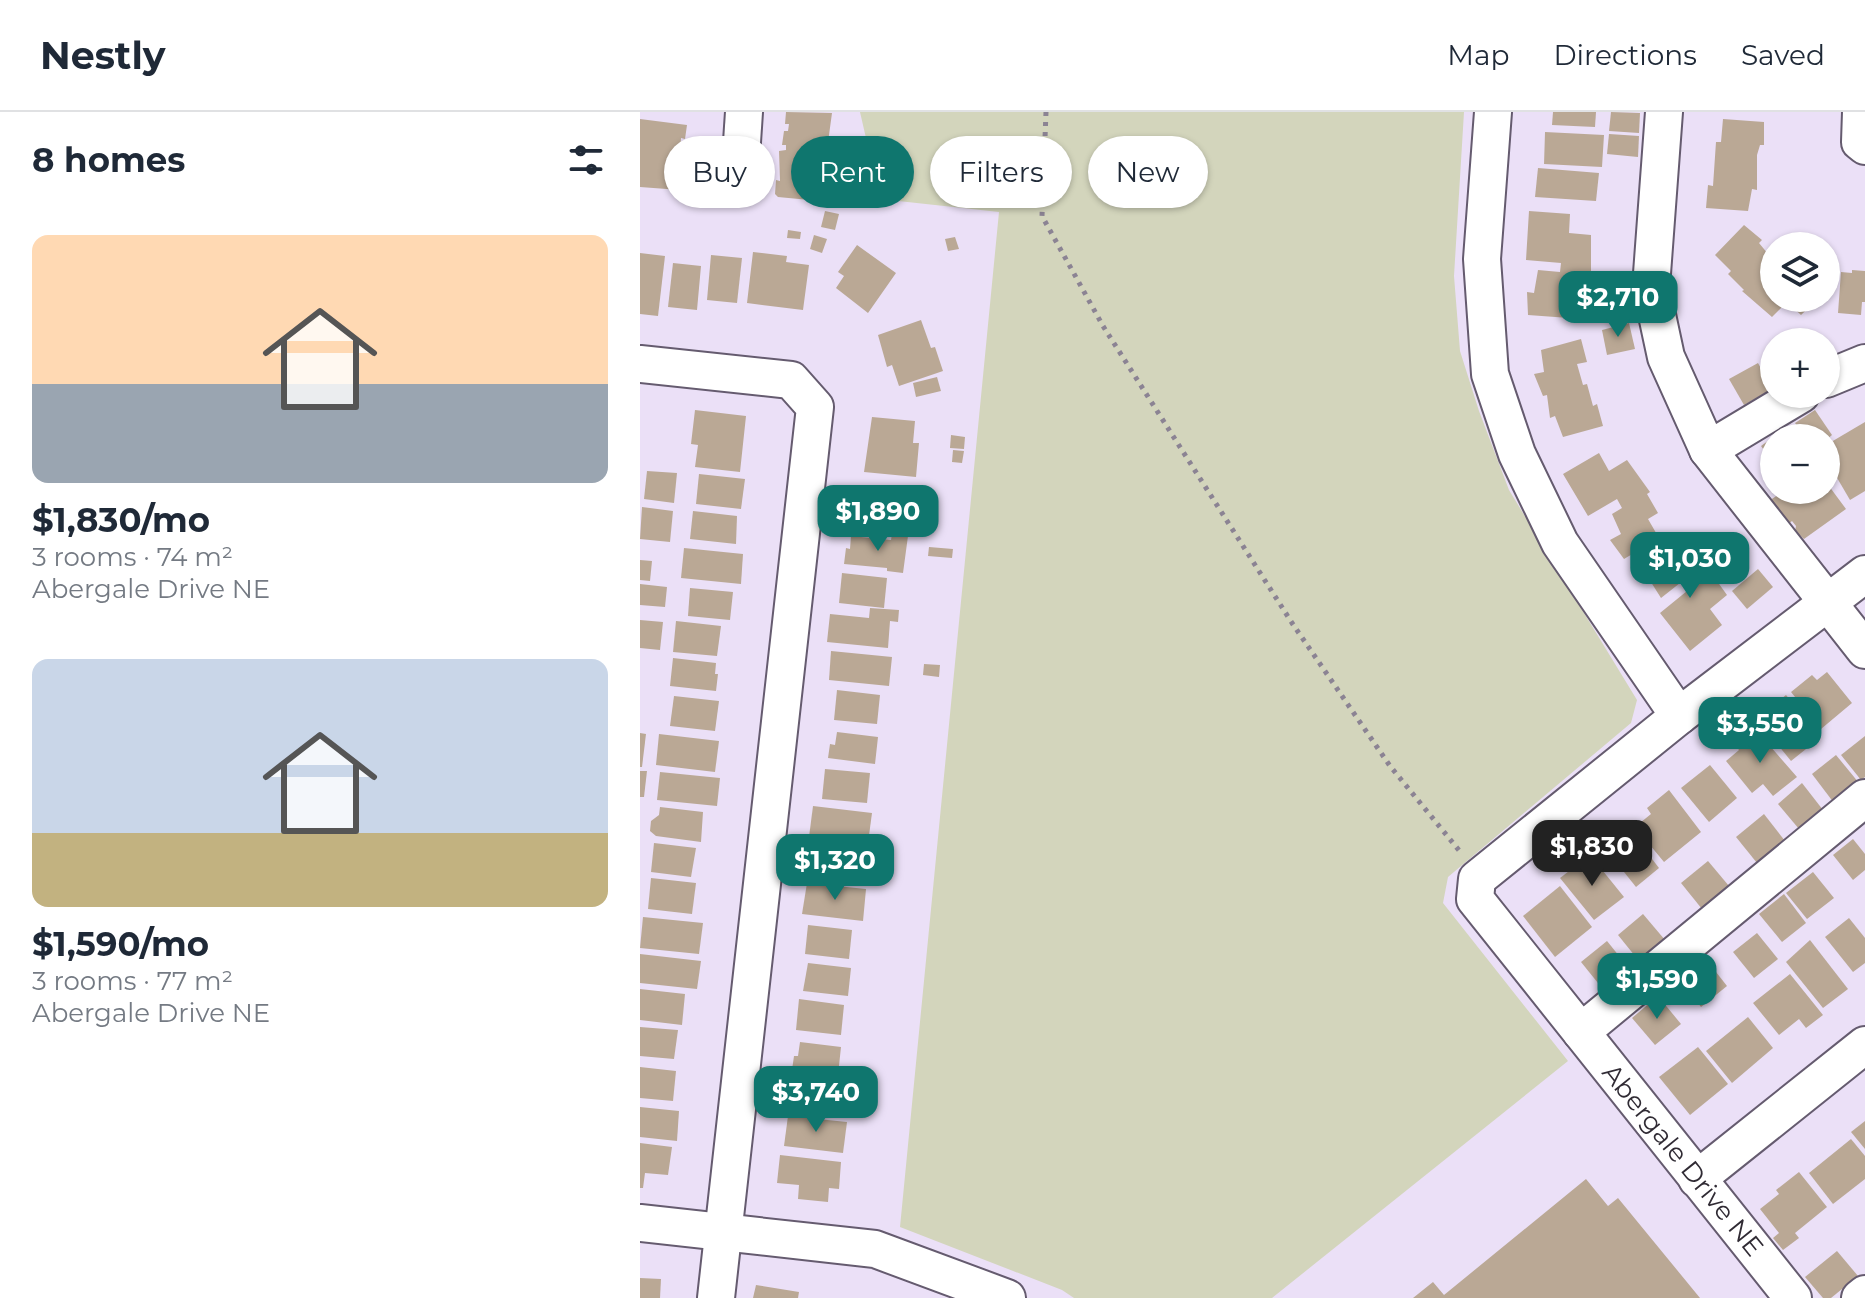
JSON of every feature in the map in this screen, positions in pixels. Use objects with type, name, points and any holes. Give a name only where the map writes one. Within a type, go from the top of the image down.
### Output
[{"type":"street","points":[[742,136],[744,112]]},
{"type":"street","points":[[1493,112],[1482,259],[1490,374],[1517,454],[1560,543],[1679,716]]},
{"type":"street","points":[[1664,112],[1651,287],[1666,357],[1708,450],[1865,650]]},
{"type":"street","points":[[1861,112],[1860,142],[1865,146]]},
{"type":"street","points":[[1840,373],[1865,363]]},
{"type":"street","points":[[640,364],[791,380],[815,407],[716,1298]]},
{"type":"street","points":[[1708,450],[1778,408]]},
{"type":"street","points":[[1477,879],[1679,716],[1865,574]]},
{"type":"street","points":[[1581,1032],[1865,798]]},
{"type":"street","name":"Abergale Drive NE","points":[[1477,879],[1475,899],[1793,1298]]},
{"type":"street","points":[[1697,1179],[1865,1045]]},
{"type":"street","points":[[640,1223],[875,1249],[1007,1298]]},
{"type":"street","points":[[1860,1298],[1865,1294]]},
{"type":"path","points":[[1046,112],[1042,216],[1103,326],[1292,623],[1390,766],[1461,853],[1477,879]]},
{"type":"green space","points":[[860,112],[1464,112],[1454,276],[1460,351],[1509,490],[1637,700],[1631,723],[1448,877],[1443,903],[1568,1061],[1272,1298],[1074,1298],[1062,1290],[900,1227],[999,212],[962,208],[1072,208],[1072,136],[930,136],[930,204],[914,203],[914,136],[866,136]]},
{"type":"building","points":[[786,112],[832,113],[829,136],[791,136],[791,198],[775,194],[776,180],[780,181],[779,151],[786,150],[786,145],[782,145],[784,131],[788,131],[789,124],[785,124]]},
{"type":"building","points":[[1553,112],[1596,112],[1595,127],[1552,125]]},
{"type":"building","points":[[1611,112],[1640,113],[1639,133],[1609,131]]},
{"type":"building","points":[[640,119],[687,125],[685,136],[664,136],[664,189],[640,187]]},
{"type":"building","points":[[1723,119],[1764,122],[1764,145],[1760,145],[1757,155],[1757,190],[1752,189],[1748,211],[1706,208],[1708,185],[1713,186],[1716,142],[1721,142]]},
{"type":"building","points":[[1545,132],[1604,135],[1602,167],[1544,164]]},
{"type":"building","points":[[1609,134],[1639,136],[1638,157],[1607,154]]},
{"type":"building","points":[[1538,168],[1599,173],[1596,201],[1535,197]]},
{"type":"building","points":[[825,211],[839,214],[835,230],[821,227]]},
{"type":"building","points":[[1529,211],[1570,214],[1569,233],[1591,235],[1591,275],[1579,273],[1577,296],[1570,296],[1569,318],[1528,315],[1527,292],[1534,293],[1538,270],[1560,272],[1561,263],[1526,260]]},
{"type":"building","points":[[1744,225],[1760,238],[1760,307],[1742,291],[1728,274],[1731,271],[1715,255]]},
{"type":"building","points":[[788,230],[801,232],[800,239],[787,238]]},
{"type":"building","points":[[814,235],[827,239],[822,253],[810,249]]},
{"type":"building","points":[[955,237],[959,249],[948,251],[945,239]]},
{"type":"building","points":[[857,245],[896,273],[868,313],[836,288],[844,276],[838,272]]},
{"type":"building","points":[[753,252],[787,256],[786,262],[809,265],[803,310],[747,303]]},
{"type":"building","points":[[640,253],[665,256],[658,316],[640,314]]},
{"type":"building","points":[[711,255],[742,258],[737,303],[707,300]]},
{"type":"building","points":[[673,263],[701,266],[697,310],[668,307]]},
{"type":"building","points":[[1852,270],[1865,271],[1865,302],[1862,302],[1861,315],[1838,313],[1841,272],[1852,273]]},
{"type":"building","points":[[1598,275],[1632,276],[1630,322],[1598,321]]},
{"type":"building","points":[[921,320],[943,371],[899,386],[892,365],[887,367],[878,335]]},
{"type":"building","points":[[1629,323],[1635,349],[1607,355],[1602,330]]},
{"type":"building","points":[[1581,339],[1587,362],[1577,364],[1593,406],[1597,404],[1603,426],[1563,437],[1555,416],[1550,418],[1547,395],[1543,396],[1534,374],[1544,372],[1541,350]]},
{"type":"building","points":[[1758,363],[1760,396],[1744,405],[1729,379]]},
{"type":"building","points":[[937,377],[941,391],[916,397],[913,383]]},
{"type":"building","points":[[695,410],[746,416],[740,472],[695,467],[698,445],[691,444]]},
{"type":"building","points":[[1815,410],[1825,424],[1796,424]]},
{"type":"building","points":[[872,417],[915,421],[913,443],[919,443],[916,477],[864,472]]},
{"type":"building","points":[[1865,422],[1865,491],[1850,500],[1840,483],[1840,437]]},
{"type":"building","points":[[951,435],[965,437],[964,449],[950,448]]},
{"type":"building","points":[[953,450],[964,451],[962,463],[952,462]]},
{"type":"building","points":[[1599,453],[1609,471],[1627,460],[1650,492],[1647,494],[1658,513],[1648,519],[1659,538],[1624,559],[1610,540],[1621,534],[1612,514],[1622,508],[1617,499],[1588,516],[1563,474]]},
{"type":"building","points":[[647,471],[677,473],[674,503],[644,499]]},
{"type":"building","points":[[699,474],[745,479],[741,509],[696,504]]},
{"type":"building","points":[[862,498],[905,504],[902,532],[858,526]]},
{"type":"building","points":[[1840,501],[1846,509],[1804,539],[1795,531],[1792,521],[1781,530],[1763,505],[1840,504]]},
{"type":"building","points":[[642,507],[673,511],[670,542],[640,539]]},
{"type":"building","points":[[693,511],[737,516],[736,544],[690,539]]},
{"type":"building","points":[[892,534],[908,536],[903,573],[887,571],[887,568],[844,564],[851,536],[891,540]]},
{"type":"building","points":[[929,547],[953,549],[952,558],[928,556]]},
{"type":"building","points":[[684,548],[743,554],[741,584],[681,578]]},
{"type":"building","points":[[1681,553],[1695,571],[1704,563],[1727,595],[1710,609],[1722,625],[1690,651],[1660,613],[1687,591],[1680,583],[1661,598],[1649,579]]},
{"type":"building","points":[[640,560],[652,561],[650,581],[640,580]]},
{"type":"building","points":[[1758,569],[1773,587],[1747,609],[1732,591]]},
{"type":"building","points":[[842,573],[887,578],[884,608],[839,603]]},
{"type":"building","points":[[640,584],[667,587],[665,607],[640,605]]},
{"type":"building","points":[[690,588],[733,592],[730,620],[688,616]]},
{"type":"building","points":[[870,608],[899,610],[898,622],[890,621],[888,648],[827,642],[830,614],[869,618]]},
{"type":"building","points":[[640,620],[663,622],[660,650],[640,648]]},
{"type":"building","points":[[676,621],[721,626],[717,656],[673,652]]},
{"type":"building","points":[[831,651],[892,657],[889,686],[829,680]]},
{"type":"building","points":[[673,658],[716,663],[716,691],[670,686]]},
{"type":"building","points":[[924,664],[940,665],[939,677],[923,675]]},
{"type":"building","points":[[1827,672],[1852,703],[1821,729],[1791,692],[1812,675],[1817,680]]},
{"type":"building","points":[[837,690],[880,695],[877,724],[834,720]]},
{"type":"building","points":[[1786,695],[1821,737],[1791,761],[1757,719]]},
{"type":"building","points":[[674,696],[719,701],[715,731],[670,726]]},
{"type":"building","points":[[1756,730],[1797,777],[1773,796],[1763,784],[1752,793],[1726,761],[1739,750],[1736,746]]},
{"type":"building","points":[[837,732],[878,737],[875,764],[828,758],[830,744],[835,745]]},
{"type":"building","points":[[640,733],[646,734],[642,767],[640,767]]},
{"type":"building","points":[[659,734],[719,741],[715,772],[656,765]]},
{"type":"building","points":[[1865,736],[1865,777],[1861,780],[1841,755]]},
{"type":"building","points":[[1836,755],[1859,783],[1834,803],[1812,774]]},
{"type":"building","points":[[1710,765],[1737,798],[1709,822],[1681,788]]},
{"type":"building","points":[[825,769],[870,773],[867,803],[822,799]]},
{"type":"building","points":[[640,771],[647,771],[644,797],[640,797]]},
{"type":"building","points":[[660,772],[720,778],[717,806],[657,800]]},
{"type":"building","points":[[1802,783],[1823,810],[1799,829],[1778,804]]},
{"type":"building","points":[[1669,790],[1701,832],[1664,862],[1635,827],[1651,814],[1647,808]]},
{"type":"building","points":[[813,806],[872,813],[868,843],[809,837]]},
{"type":"building","points":[[660,807],[703,812],[701,842],[656,836],[650,831],[651,821],[659,815]]},
{"type":"building","points":[[1764,814],[1785,841],[1757,863],[1736,837]]},
{"type":"building","points":[[1632,833],[1659,868],[1636,887],[1608,852]]},
{"type":"building","points":[[1853,839],[1865,854],[1865,870],[1853,880],[1833,855]]},
{"type":"building","points":[[654,843],[696,848],[691,877],[651,872]]},
{"type":"building","points":[[803,845],[863,852],[860,881],[800,874]]},
{"type":"building","points":[[1590,855],[1624,897],[1594,920],[1560,878]]},
{"type":"building","points":[[1708,861],[1729,886],[1702,909],[1681,883]]},
{"type":"building","points":[[1813,872],[1834,898],[1807,919],[1786,893]]},
{"type":"building","points":[[651,878],[696,883],[692,914],[648,909]]},
{"type":"building","points":[[807,883],[866,889],[863,921],[802,914]]},
{"type":"building","points":[[1560,886],[1592,927],[1555,957],[1523,916]]},
{"type":"building","points":[[1784,894],[1806,923],[1782,942],[1759,914]]},
{"type":"building","points":[[1643,914],[1665,940],[1639,961],[1618,935]]},
{"type":"building","points":[[643,917],[703,923],[699,954],[640,948]]},
{"type":"building","points":[[1849,918],[1865,938],[1865,963],[1853,972],[1825,937]]},
{"type":"building","points":[[808,925],[852,930],[849,959],[805,954]]},
{"type":"building","points":[[1757,933],[1778,959],[1754,978],[1733,952]]},
{"type":"building","points":[[1810,940],[1848,989],[1823,1008],[1786,962]]},
{"type":"building","points":[[1607,941],[1628,967],[1602,988],[1581,962]]},
{"type":"building","points":[[640,954],[701,961],[697,989],[640,983]]},
{"type":"building","points":[[1705,958],[1727,986],[1701,1007],[1679,979]]},
{"type":"building","points":[[808,963],[851,968],[848,996],[803,991]]},
{"type":"building","points":[[1790,974],[1823,1015],[1806,1028],[1799,1019],[1779,1035],[1753,1003]]},
{"type":"building","points":[[640,989],[685,994],[682,1025],[640,1020]]},
{"type":"building","points":[[1658,996],[1681,1024],[1655,1045],[1632,1018]]},
{"type":"building","points":[[799,999],[844,1005],[841,1035],[796,1030]]},
{"type":"building","points":[[1748,1017],[1773,1048],[1732,1083],[1706,1051]]},
{"type":"building","points":[[640,1027],[678,1030],[674,1059],[640,1056]]},
{"type":"building","points":[[800,1042],[841,1047],[838,1075],[792,1070]]},
{"type":"building","points":[[1698,1047],[1728,1084],[1690,1115],[1659,1077]]},
{"type":"building","points":[[640,1067],[676,1071],[673,1101],[640,1098]]},
{"type":"building","points":[[856,1077],[871,1078],[870,1088],[855,1086]]},
{"type":"building","points":[[799,1080],[841,1084],[838,1112],[795,1107]]},
{"type":"building","points":[[640,1107],[679,1111],[677,1141],[640,1137]]},
{"type":"building","points":[[788,1116],[847,1122],[843,1153],[784,1146]]},
{"type":"building","points":[[1865,1121],[1865,1149],[1851,1132]]},
{"type":"building","points":[[1851,1139],[1865,1156],[1865,1179],[1833,1204],[1809,1173]]},
{"type":"building","points":[[640,1143],[672,1147],[668,1175],[645,1173],[643,1188],[640,1188]]},
{"type":"building","points":[[780,1155],[841,1162],[839,1189],[829,1188],[828,1202],[798,1199],[799,1185],[777,1183]]},
{"type":"building","points":[[1799,1172],[1827,1207],[1795,1233],[1799,1238],[1783,1250],[1773,1238],[1779,1233],[1760,1209],[1779,1194],[1776,1190]]},
{"type":"building","points":[[1586,1179],[1608,1206],[1618,1198],[1700,1298],[1413,1298],[1433,1282],[1444,1295]]},
{"type":"building","points":[[1837,1251],[1858,1276],[1831,1298],[1823,1298],[1805,1277]]},
{"type":"building","points":[[640,1278],[661,1279],[660,1298],[640,1298]]},
{"type":"building","points":[[756,1285],[799,1292],[798,1298],[753,1298]]}]
